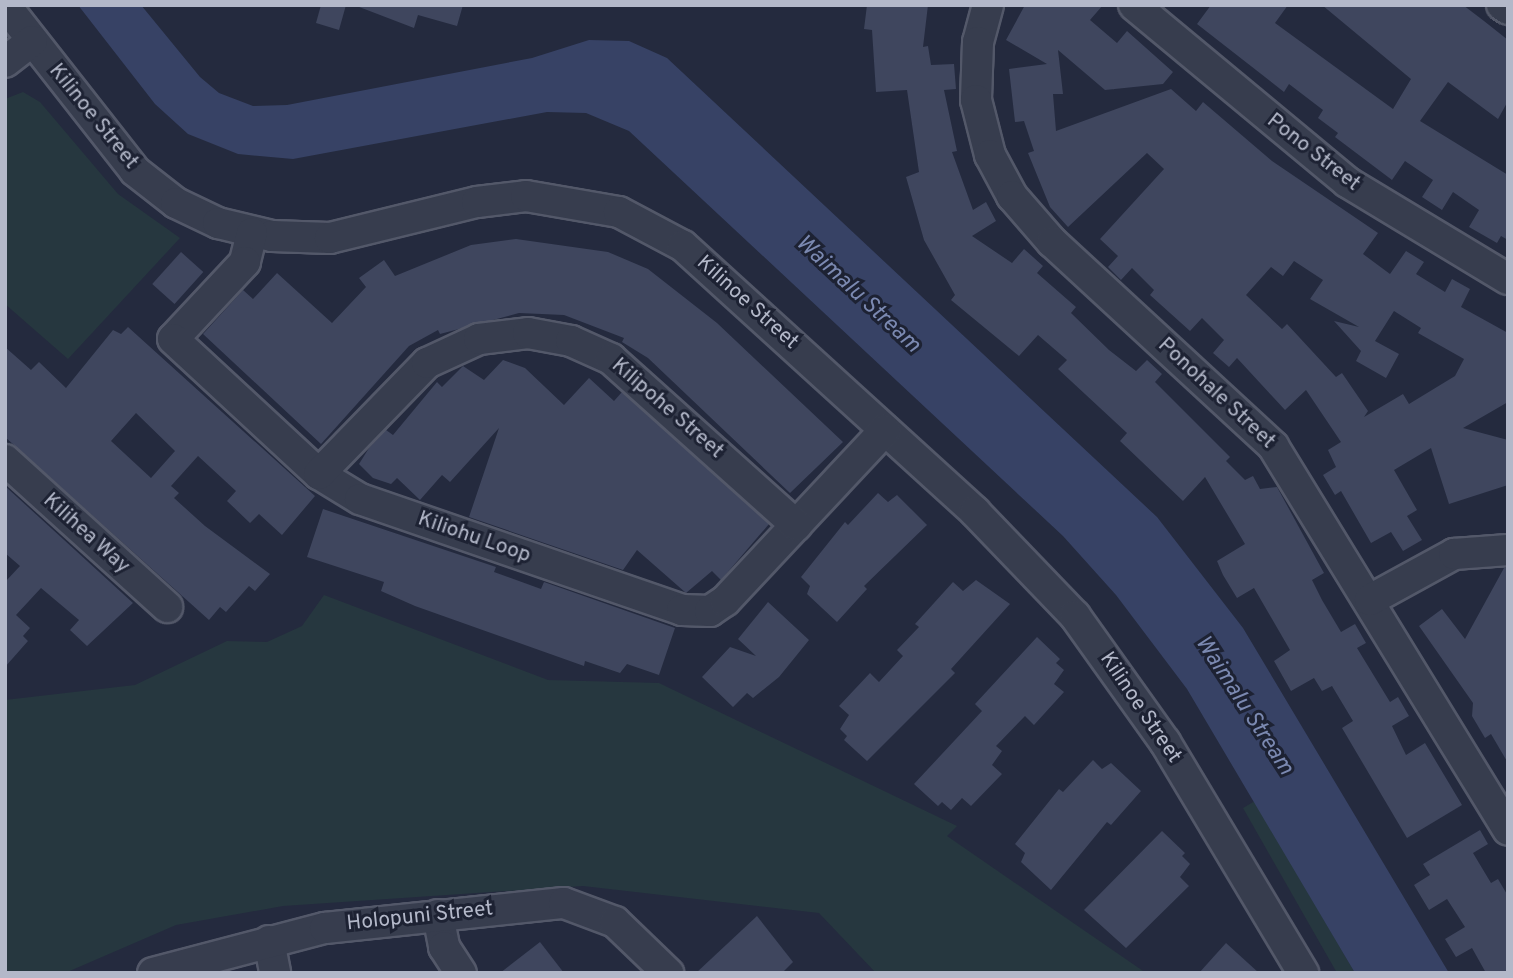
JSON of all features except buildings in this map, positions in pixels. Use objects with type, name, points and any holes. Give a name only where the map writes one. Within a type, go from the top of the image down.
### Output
[{"type":"street","name":"Kilinoe Street","points":[[5,5],[135,171],[197,214],[251,233],[330,237],[501,197],[597,205],[642,221],[683,246],[1025,560],[1102,651],[1165,742],[1303,973]]},
{"type":"street","name":"Ponohale Street","points":[[988,5],[978,42],[975,100],[990,155],[1012,196],[1052,242],[1273,446],[1370,600],[1508,830]]},
{"type":"street","name":"Pono Street","points":[[1134,5],[1347,182],[1508,279]]},
{"type":"street","points":[[1502,5],[1508,9]]},
{"type":"street","points":[[5,62],[32,41]]},
{"type":"street","name":"Kiliohu Loop","points":[[251,233],[244,262],[173,339],[319,474],[360,499],[694,612],[710,611],[725,601],[885,430]]},
{"type":"street","name":"Kilipohe Street","points":[[319,474],[427,363],[479,339],[528,333],[589,348],[631,373],[796,525]]},
{"type":"street","name":"Kilihea Way","points":[[5,460],[167,607]]},
{"type":"street","points":[[1370,600],[1454,554],[1508,550]]},
{"type":"street","name":"Holopuni Street","points":[[153,973],[269,941],[341,925],[575,904],[626,930],[668,973]]},
{"type":"street","points":[[438,915],[444,947],[461,973]]},
{"type":"street","points":[[269,941],[275,973]]},
{"type":"shaded area","points":[[23,92],[40,102],[118,194],[180,238],[68,359],[5,304],[5,99]]},
{"type":"shaded area","points":[[324,595],[548,680],[659,683],[957,826],[947,836],[1146,973],[876,973],[819,913],[583,886],[283,906],[176,925],[65,973],[5,973],[5,700],[135,685],[227,641],[267,642],[302,626]]},
{"type":"shaded area","points":[[1255,801],[1355,973],[1337,973],[1243,808]]},
{"type":"water","name":"Waimalu Stream","points":[[78,5],[141,5],[200,77],[219,93],[253,106],[287,105],[532,58],[589,40],[629,41],[667,58],[1157,517],[1243,628],[1449,973],[1355,973],[1187,689],[1116,595],[1063,536],[629,131],[586,113],[547,112],[293,159],[238,154],[188,134],[155,104]]}]
